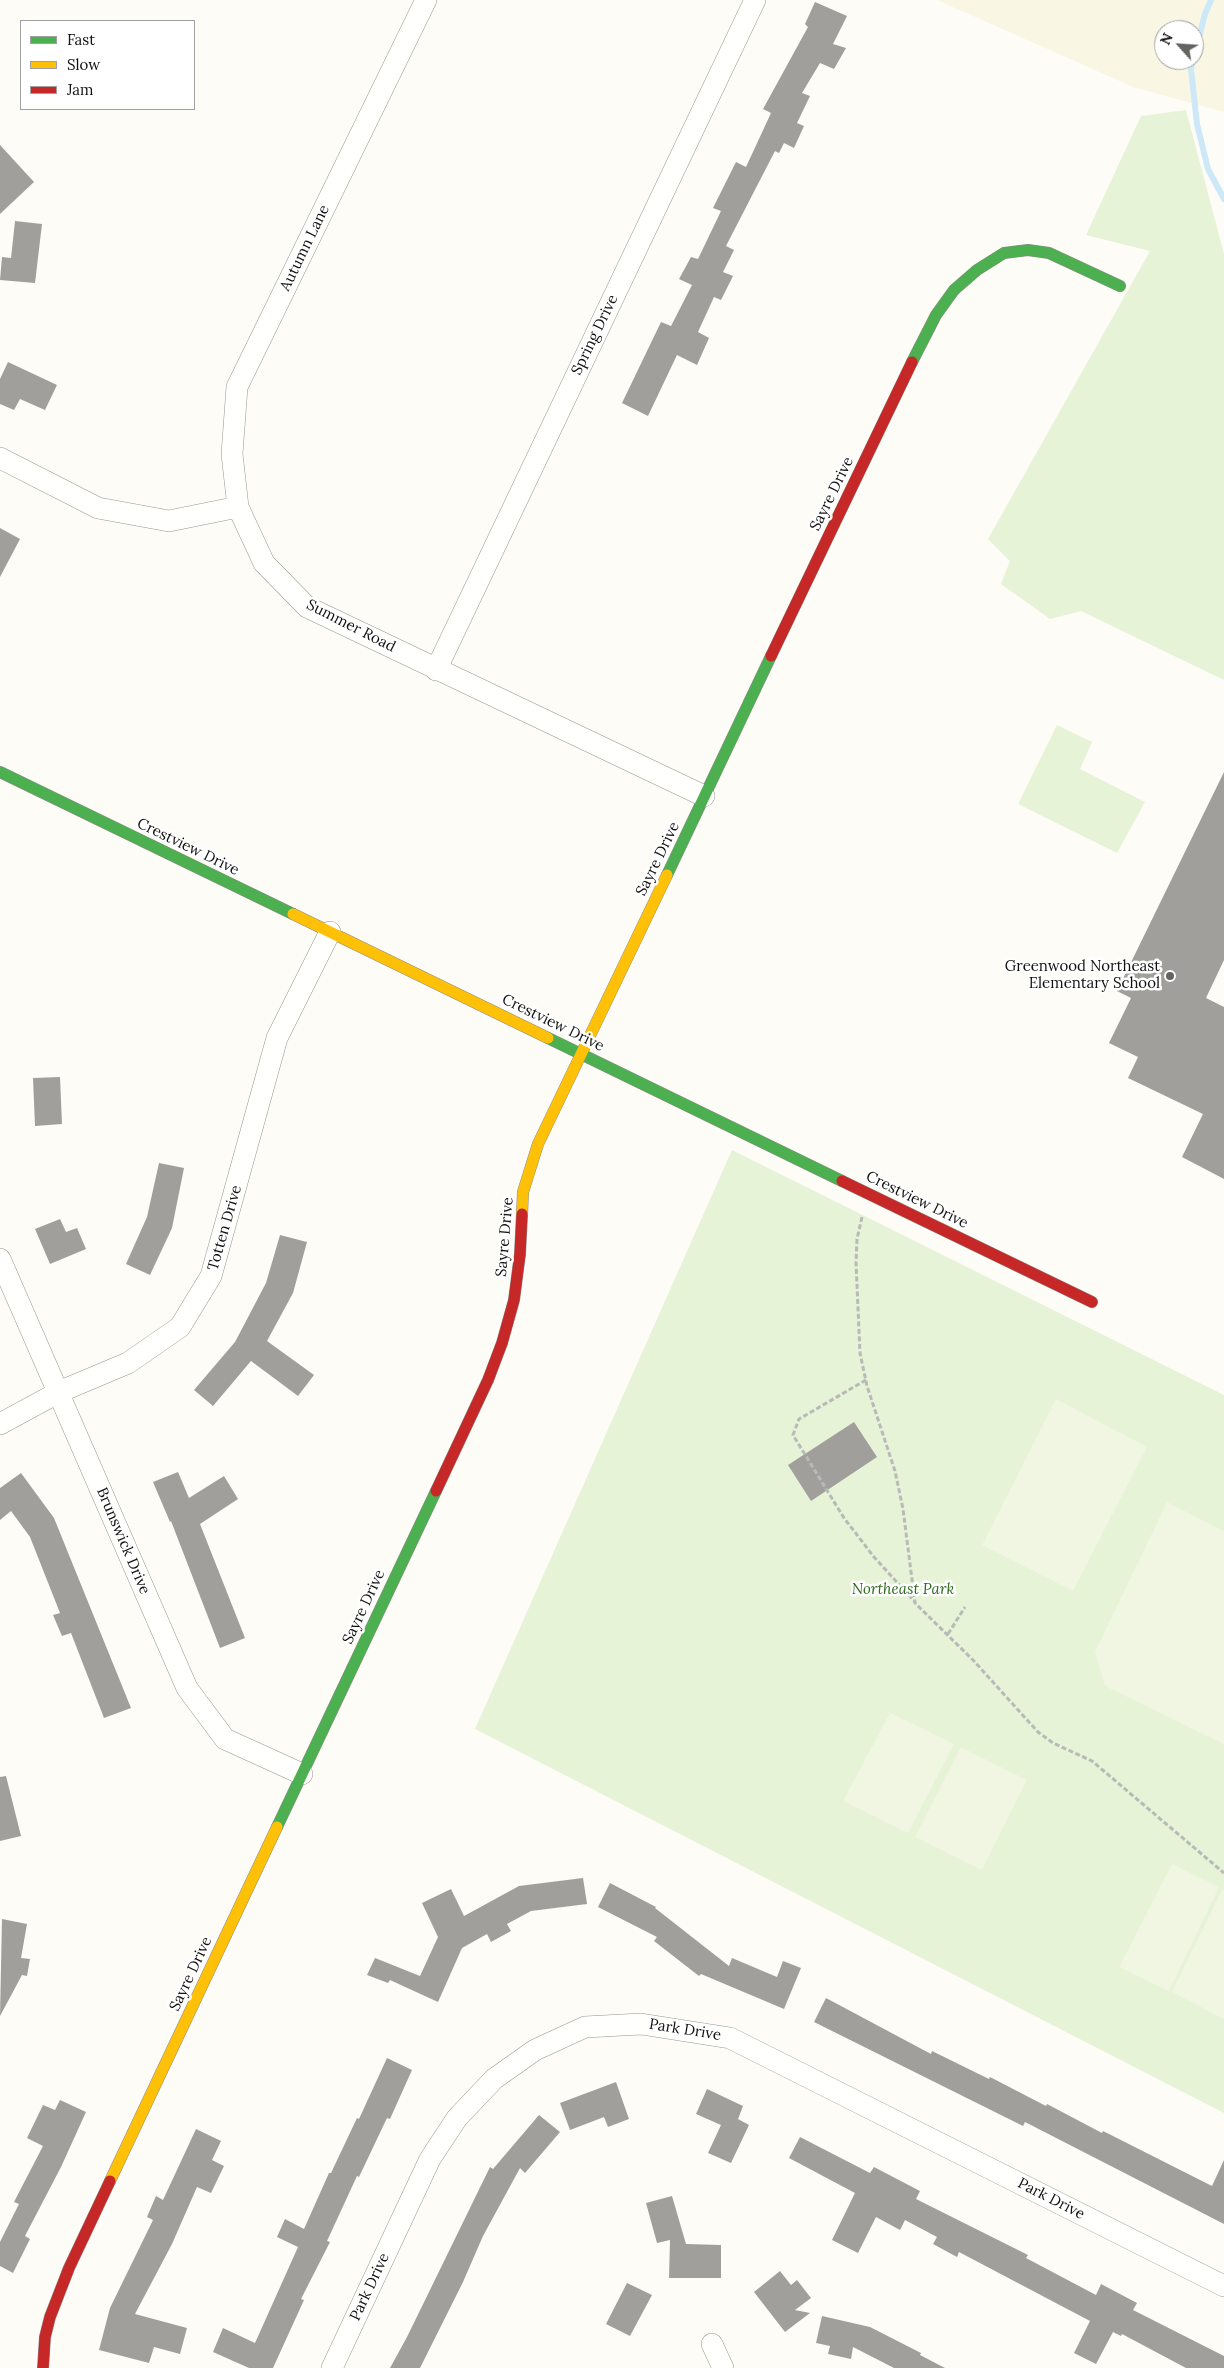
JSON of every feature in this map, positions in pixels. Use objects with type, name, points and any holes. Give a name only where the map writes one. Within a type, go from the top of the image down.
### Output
[{"type":"street","name":"Autumn Lane","points":[[238,508],[232,454],[237,387],[426,0]]},
{"type":"street","name":"Spring Drive","points":[[436,670],[755,0]]},
{"type":"street","name":"Sayre Drive","points":[[43,2368],[47,2330],[56,2297],[69,2268],[488,1380],[502,1343],[514,1300],[520,1254],[523,1192],[538,1144],[921,343],[936,315],[954,290],[977,270],[1004,253],[1028,250],[1049,253],[1068,260],[1120,286]]},
{"type":"street","points":[[0,458],[98,508],[169,520],[238,508]]},
{"type":"street","name":"Summer Road","points":[[238,508],[264,563],[307,606],[436,670],[704,796]]},
{"type":"street","name":"Crestview Drive","points":[[0,772],[1092,1302]]},
{"type":"street","name":"Totten Drive","points":[[0,1424],[59,1392],[128,1363],[180,1327],[211,1276],[277,1038],[330,932]]},
{"type":"street","name":"Brunswick Drive","points":[[0,1259],[187,1688],[225,1739],[302,1774]]},
{"type":"street","name":"Park Drive","points":[[332,2368],[430,2159],[457,2118],[500,2074],[535,2050],[585,2027],[641,2024],[730,2038],[1224,2286]]},
{"type":"street","points":[[712,2344],[723,2368]]},
{"type":"path","points":[[872,1195],[860,1222],[856,1262],[859,1344],[866,1380],[895,1471],[903,1509],[915,1603]]},
{"type":"path","points":[[866,1380],[799,1419],[793,1435],[844,1518],[874,1557],[915,1603],[948,1634],[1038,1732],[1053,1743],[1098,1766],[1224,1873]]},
{"type":"path","points":[[948,1634],[964,1607]]},
{"type":"shaded area","points":[[937,0],[1224,0],[1224,112],[1133,87]]},
{"type":"green space","points":[[1186,110],[1224,254],[1224,680],[1081,611],[1050,619],[1001,584],[1010,561],[988,539],[1150,251],[1086,235],[1141,116]]},
{"type":"green space","points":[[1057,725],[1092,742],[1080,769],[1145,802],[1117,853],[1018,804]]},
{"type":"green space","name":"Northeast Park","points":[[732,1150],[1224,1395],[1224,2113],[475,1729]]},
{"type":"green space","points":[[1056,1399],[1147,1447],[1073,1591],[982,1545]]},
{"type":"green space","points":[[1167,1502],[1224,1531],[1224,1744],[1105,1686],[1095,1652]]},
{"type":"green space","points":[[890,1713],[954,1744],[908,1833],[843,1801]]},
{"type":"green space","points":[[961,1747],[1027,1780],[982,1870],[915,1837]]},
{"type":"green space","points":[[1172,1864],[1219,1887],[1169,1991],[1119,1967]]},
{"type":"green space","points":[[1222,1890],[1224,1890],[1224,2019],[1172,1992]]},
{"type":"building","points":[[815,2],[847,16],[833,44],[846,48],[834,69],[820,63],[802,93],[810,96],[797,123],[804,126],[794,148],[784,143],[779,153],[775,151],[726,246],[734,250],[723,272],[733,276],[721,300],[714,297],[698,332],[709,338],[697,365],[677,355],[648,416],[622,403],[661,322],[671,326],[692,285],[679,279],[691,257],[698,259],[721,211],[713,208],[736,162],[746,167],[771,113],[763,109],[808,27],[805,24]]},
{"type":"building","points":[[0,145],[34,182],[0,214]]},
{"type":"building","points":[[15,221],[42,224],[35,283],[0,280],[2,257],[11,258]]},
{"type":"building","points":[[8,362],[57,385],[45,410],[20,399],[14,410],[0,404],[0,379]]},
{"type":"building","points":[[0,528],[20,539],[0,577]]},
{"type":"building","name":"Greenwood Northeast Elementary School","points":[[1224,772],[1224,960],[1206,998],[1224,1007],[1224,1179],[1182,1157],[1203,1114],[1128,1078],[1138,1057],[1109,1043],[1131,998],[1117,991]]},
{"type":"building","points":[[60,1077],[62,1124],[35,1126],[33,1078]]},
{"type":"building","points":[[159,1163],[184,1168],[172,1228],[150,1275],[126,1264],[147,1217]]},
{"type":"building","points":[[60,1219],[66,1232],[77,1228],[86,1249],[50,1264],[35,1229]]},
{"type":"building","points":[[280,1235],[307,1242],[293,1293],[267,1341],[314,1375],[298,1396],[251,1361],[213,1406],[194,1390],[235,1342],[266,1283]]},
{"type":"building","points":[[854,1422],[877,1457],[811,1501],[788,1465]]},
{"type":"building","points":[[178,1472],[189,1498],[224,1476],[238,1499],[200,1524],[245,1638],[220,1648],[171,1521],[153,1482]]},
{"type":"building","points":[[21,1473],[54,1518],[131,1708],[104,1718],[71,1633],[62,1636],[53,1615],[60,1613],[30,1537],[11,1511],[0,1520],[0,1488]]},
{"type":"building","points":[[6,1776],[21,1836],[0,1841],[0,1777]]},
{"type":"building","points":[[583,1878],[587,1904],[531,1911],[507,1924],[511,1931],[491,1942],[487,1934],[462,1948],[438,2002],[390,1980],[388,1983],[367,1975],[375,1958],[420,1976],[438,1937],[422,1903],[451,1889],[464,1916],[519,1886]]},
{"type":"building","points":[[610,1883],[656,1907],[729,1966],[732,1958],[777,1977],[783,1961],[801,1968],[784,2009],[701,1974],[699,1976],[654,1941],[657,1937],[598,1907]]},
{"type":"building","points":[[2,1919],[27,1924],[21,1958],[30,1959],[27,1976],[22,1975],[0,2016]]},
{"type":"building","points":[[826,1998],[931,2054],[932,2051],[989,2079],[990,2077],[1212,2186],[1224,2160],[1224,2224],[1025,2122],[1023,2126],[814,2022]]},
{"type":"building","points":[[387,2058],[412,2070],[390,2119],[387,2118],[359,2177],[357,2176],[327,2241],[330,2242],[301,2299],[304,2300],[273,2368],[249,2368],[213,2352],[223,2328],[255,2343],[298,2247],[277,2237],[285,2219],[304,2229],[329,2173],[331,2173],[357,2118],[359,2119]]},
{"type":"building","points":[[616,2082],[629,2119],[608,2127],[604,2117],[570,2130],[560,2103]]},
{"type":"building","points":[[707,2089],[743,2106],[738,2119],[749,2125],[731,2163],[708,2153],[721,2125],[696,2114]]},
{"type":"building","points":[[60,2100],[86,2112],[61,2167],[25,2236],[30,2239],[13,2273],[0,2266],[0,2242],[19,2204],[14,2202],[43,2146],[27,2138],[43,2105],[55,2110]]},
{"type":"building","points":[[539,2115],[560,2132],[525,2173],[520,2168],[483,2236],[463,2282],[420,2368],[390,2368],[490,2167],[493,2169]]},
{"type":"building","points":[[196,2129],[221,2141],[212,2160],[224,2166],[211,2193],[197,2187],[172,2244],[135,2314],[187,2328],[180,2354],[154,2347],[149,2363],[99,2350],[110,2308],[153,2220],[147,2217],[156,2196],[163,2200]]},
{"type":"building","points":[[800,2137],[870,2173],[874,2167],[920,2191],[916,2199],[1028,2255],[1026,2258],[1096,2295],[1101,2284],[1137,2303],[1133,2310],[1224,2356],[1224,2368],[1186,2368],[1122,2334],[1121,2336],[1113,2332],[1096,2364],[1074,2353],[1090,2321],[959,2252],[957,2257],[933,2244],[937,2237],[905,2220],[900,2230],[876,2217],[858,2253],[832,2240],[855,2193],[789,2158]]},
{"type":"building","points":[[672,2196],[686,2244],[721,2245],[721,2278],[669,2278],[670,2240],[657,2243],[646,2203]]},
{"type":"building","points":[[780,2271],[791,2285],[797,2280],[811,2298],[795,2310],[810,2313],[785,2332],[754,2292]]},
{"type":"building","points":[[627,2283],[652,2295],[630,2336],[606,2324]]},
{"type":"building","points":[[822,2316],[870,2327],[921,2353],[920,2355],[945,2368],[894,2368],[853,2347],[851,2359],[828,2354],[830,2346],[816,2343]]},
{"type":"waterway","points":[[1203,20],[1211,0]]},
{"type":"waterway","points":[[1191,70],[1197,124],[1208,169],[1224,199]]},
{"type":"traffic: fast","points":[[912,362],[936,315],[954,290],[977,270],[1004,253],[1028,250],[1049,253],[1120,286]]},
{"type":"traffic: fast","points":[[667,875],[771,656]]},
{"type":"traffic: fast","points":[[0,772],[293,914]]},
{"type":"traffic: fast","points":[[548,1038],[842,1181]]},
{"type":"traffic: fast","points":[[277,1827],[436,1491]]},
{"type":"traffic: slow","points":[[522,1214],[523,1192],[538,1144],[667,875]]},
{"type":"traffic: slow","points":[[293,914],[548,1038]]},
{"type":"traffic: slow","points":[[110,2181],[277,1827]]},
{"type":"traffic: jam","points":[[771,656],[912,362]]},
{"type":"traffic: jam","points":[[842,1181],[1092,1302]]},
{"type":"traffic: jam","points":[[436,1491],[488,1380],[502,1343],[514,1300],[520,1254],[522,1214]]},
{"type":"traffic: jam","points":[[43,2368],[45,2337],[50,2317],[69,2268],[110,2181]]},
{"type":"place","name":"Greenwood Northeast Elementary School","points":[[1170,976]]}]
